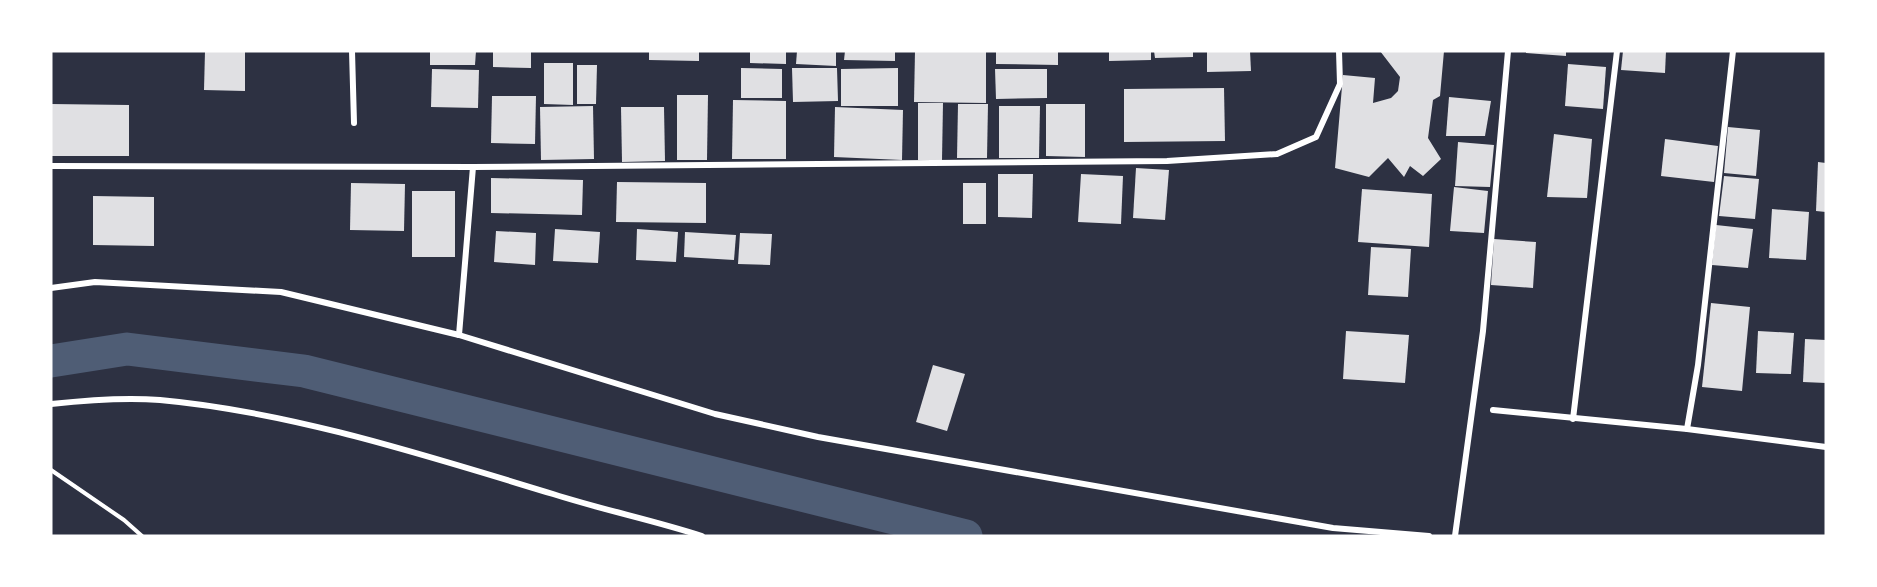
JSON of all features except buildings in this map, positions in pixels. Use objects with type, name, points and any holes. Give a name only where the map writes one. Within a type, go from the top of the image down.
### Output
[{"type":"street","points":[[352,51],[354,123]]},
{"type":"street","points":[[51,166],[473,167],[1167,161],[1277,154],[1316,137],[1340,84],[1340,51]]},
{"type":"street","points":[[1455,536],[1483,331],[1508,51]]},
{"type":"street","points":[[1573,419],[1617,51]]},
{"type":"street","points":[[1687,429],[1698,365],[1733,51]]},
{"type":"street","points":[[459,335],[473,167]]},
{"type":"street","points":[[51,288],[95,282],[281,292],[459,335],[715,414],[818,437],[1333,528],[1429,536]]},
{"type":"street","points":[[51,404],[97,399],[158,400],[213,407],[292,422],[421,454],[588,505],[702,536]]},
{"type":"street","points":[[1493,410],[1687,429],[1826,447]]},
{"type":"path","points":[[51,470],[124,519],[142,536]]},
{"type":"waterway","points":[[51,361],[127,349],[304,371],[966,536]]}]
